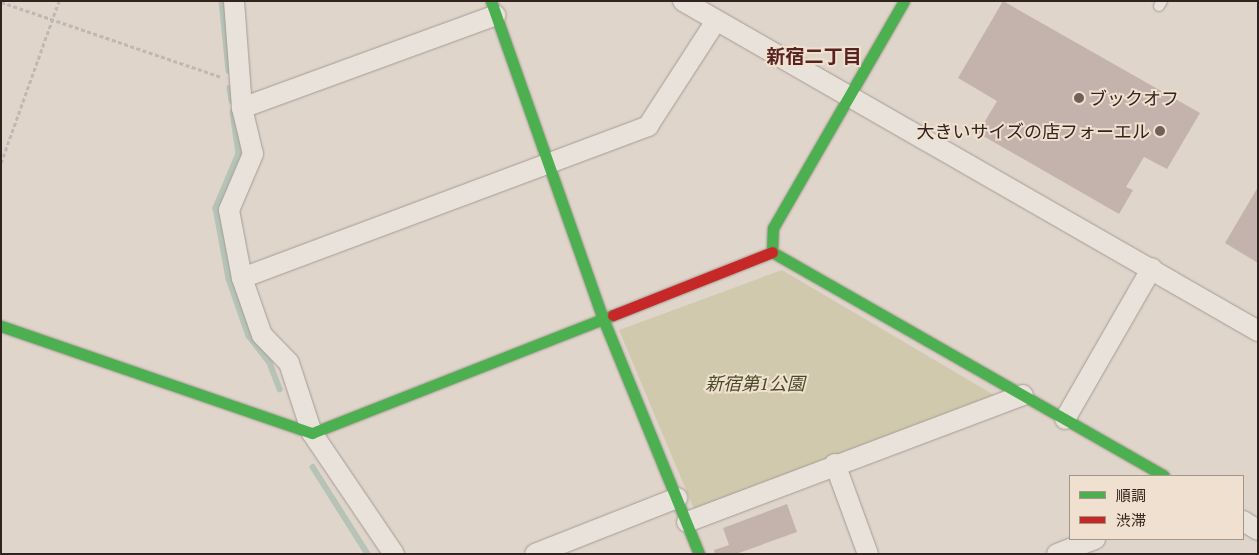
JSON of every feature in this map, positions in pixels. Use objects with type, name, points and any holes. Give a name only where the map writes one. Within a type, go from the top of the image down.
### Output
[{"type":"street","points":[[234,1],[242,108],[253,154],[229,210],[242,278],[262,336],[289,363],[312,433],[394,554]]},
{"type":"street","points":[[683,1],[848,98],[1152,268],[1258,331]]},
{"type":"street","points":[[772,252],[773,228],[904,1]]},
{"type":"street","points":[[242,108],[494,8],[604,320],[699,554]]},
{"type":"street","points":[[242,278],[547,162],[648,126],[716,21]]},
{"type":"street","points":[[1,326],[312,433],[604,320],[772,252]]},
{"type":"street","points":[[772,252],[1162,475]]},
{"type":"street","points":[[1065,419],[1152,268]]},
{"type":"street","points":[[687,522],[835,464],[1023,395]]},
{"type":"street","points":[[835,464],[868,554]]},
{"type":"street","points":[[535,554],[677,498]]},
{"type":"street","points":[[1244,522],[1258,530]]},
{"type":"street","points":[[1057,554],[1093,540]]},
{"type":"path","points":[[1,163],[59,1]]},
{"type":"path","points":[[1,2],[240,83]]},
{"type":"green space","name":"新宿第1公園","points":[[782,270],[994,395],[694,509],[619,330]]},
{"type":"building","points":[[1003,1],[1200,113],[1167,169],[1144,157],[1126,187],[1133,190],[1119,214],[978,133],[997,101],[958,78]]},
{"type":"building","points":[[1258,187],[1258,263],[1225,243]]},
{"type":"building","points":[[787,504],[797,532],[736,554],[715,554],[714,550],[729,545],[723,528]]},
{"type":"waterway","points":[[222,1],[229,71]]},
{"type":"waterway","points":[[230,88],[232,101]]},
{"type":"waterway","points":[[233,112],[239,154],[216,208],[229,279],[249,336],[270,363],[280,389]]},
{"type":"waterway","points":[[313,467],[368,554]]},
{"type":"traffic: fast","points":[[491,1],[604,321],[699,554]]},
{"type":"traffic: fast","points":[[772,252],[773,228],[904,1]]},
{"type":"traffic: fast","points":[[772,252],[1162,475]]},
{"type":"traffic: fast","points":[[1,326],[312,433],[613,315]]},
{"type":"traffic: jam","points":[[613,315],[772,252]]},
{"type":"place","name":"ブックオフ","points":[[1079,98]]},
{"type":"place","name":"大きいサイズの店フォーエル","points":[[1160,131]]},
{"type":"district","name":"新宿二丁目","points":[[814,56]]}]
